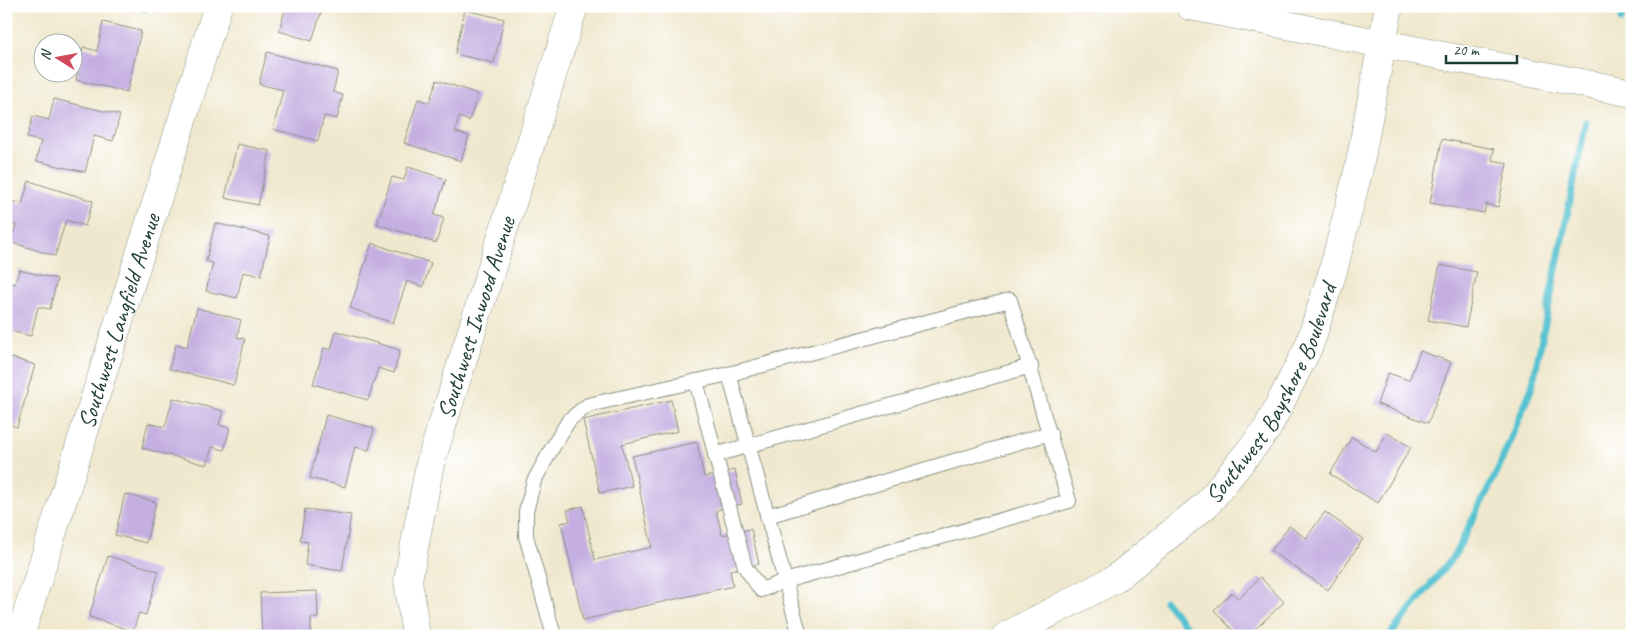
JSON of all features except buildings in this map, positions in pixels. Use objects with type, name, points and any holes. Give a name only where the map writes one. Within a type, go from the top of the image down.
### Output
[{"type":"street","name":"Southwest Langfield Avenue","points":[[20,636],[218,6]]},
{"type":"street","name":"Southwest Inwood Avenue","points":[[416,636],[408,580],[430,464],[574,6]]},
{"type":"street","points":[[1190,6],[1632,92]]},
{"type":"street","name":"Southwest Bayshore Boulevard","points":[[1006,636],[1115,579],[1207,504],[1267,430],[1309,346],[1333,271],[1359,168],[1389,6]]},
{"type":"lane","points":[[554,636],[526,536],[526,512],[534,481],[569,420],[588,405],[696,381],[729,374],[1010,300],[1031,366],[1069,501],[785,581],[761,590],[745,568],[696,381]]},
{"type":"lane","points":[[716,455],[1031,366]]},
{"type":"lane","points":[[729,374],[800,636]]},
{"type":"lane","points":[[767,516],[1050,433]]},
{"type":"waterway","points":[[1621,20],[1624,6]]},
{"type":"waterway","points":[[1389,636],[1454,556],[1497,472],[1532,387],[1586,122]]},
{"type":"waterway","points":[[1165,601],[1194,636]]}]
